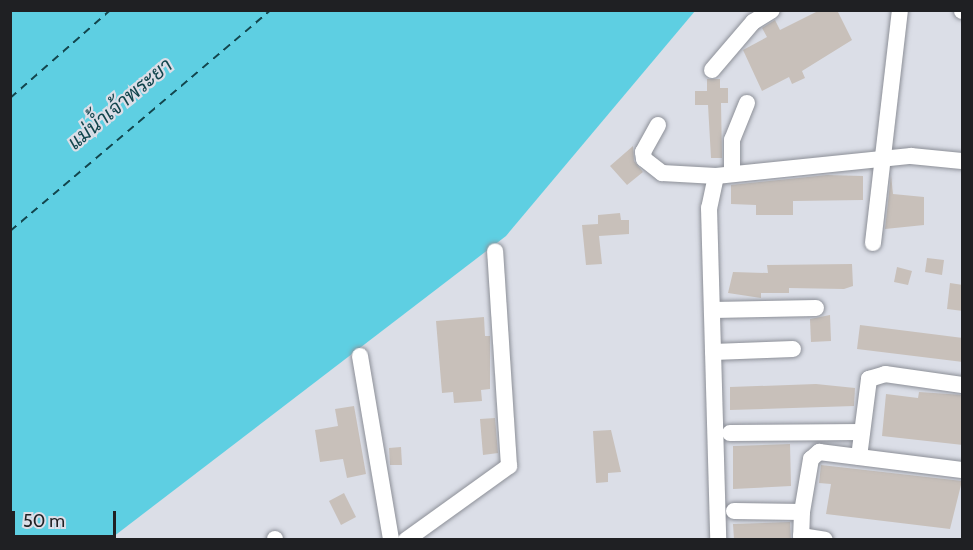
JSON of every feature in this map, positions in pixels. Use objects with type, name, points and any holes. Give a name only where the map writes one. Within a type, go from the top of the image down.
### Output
[{"type":"street","points":[[712,70],[732,42],[772,10]]},
{"type":"street","points":[[873,243],[900,10]]},
{"type":"street","points":[[718,540],[709,208],[724,174],[732,140],[747,103]]},
{"type":"street","points":[[658,125],[643,152],[653,169],[724,174],[882,159],[963,161]]},
{"type":"street","points":[[406,540],[509,466],[495,251]]},
{"type":"street","points":[[713,310],[816,308]]},
{"type":"street","points":[[713,352],[793,349]]},
{"type":"street","points":[[360,356],[391,540]]},
{"type":"street","points":[[859,457],[869,379],[875,374],[963,385]]},
{"type":"street","points":[[730,433],[862,432]]},
{"type":"street","points":[[825,540],[801,538],[802,512],[811,459],[819,453],[963,470]]},
{"type":"street","points":[[734,511],[802,512]]},
{"type":"water","name":"แม่น้ำเจ้าพระยา","points":[[10,11],[695,11],[506,236],[109,540],[11,539]]},
{"type":"building","points":[[820,10],[837,10],[852,40],[802,71],[805,78],[792,84],[789,77],[762,91],[743,50],[767,37],[762,28],[775,20],[780,30]]},
{"type":"building","points":[[707,79],[720,79],[720,88],[728,88],[728,103],[721,103],[722,158],[711,158],[708,105],[695,105],[695,91],[707,91]]},
{"type":"building","points":[[633,146],[634,161],[643,172],[627,185],[610,166]]},
{"type":"building","points":[[827,175],[863,176],[863,200],[793,201],[793,215],[756,215],[756,205],[731,204],[731,185]]},
{"type":"building","points":[[891,175],[893,194],[924,197],[924,225],[885,229]]},
{"type":"building","points":[[620,213],[621,220],[629,220],[629,234],[599,236],[602,264],[586,265],[582,225],[598,224],[598,215]]},
{"type":"building","points":[[927,258],[944,260],[942,275],[925,272]]},
{"type":"building","points":[[852,264],[853,286],[844,289],[789,288],[789,293],[761,293],[761,298],[728,293],[733,272],[768,273],[767,265]]},
{"type":"building","points":[[897,267],[912,271],[908,285],[894,282]]},
{"type":"building","points":[[950,283],[963,285],[963,311],[947,309]]},
{"type":"building","points":[[830,315],[831,341],[811,342],[810,319]]},
{"type":"building","points":[[484,317],[485,336],[490,336],[490,389],[481,390],[482,401],[454,403],[453,392],[442,393],[436,321]]},
{"type":"building","points":[[860,325],[963,338],[963,362],[857,349]]},
{"type":"building","points":[[816,384],[855,388],[854,406],[730,410],[730,387]]},
{"type":"building","points":[[919,392],[963,395],[963,445],[882,436],[886,394],[918,398]]},
{"type":"building","points":[[354,406],[366,474],[347,478],[343,459],[320,462],[315,430],[338,426],[335,409]]},
{"type":"building","points":[[495,418],[498,453],[483,455],[480,419]]},
{"type":"building","points":[[611,430],[621,472],[608,473],[608,482],[596,483],[593,431]]},
{"type":"building","points":[[790,444],[791,486],[733,489],[733,446]]},
{"type":"building","points":[[401,447],[402,465],[390,465],[389,448]]},
{"type":"building","points":[[821,465],[962,481],[950,529],[826,514],[831,484],[819,483]]},
{"type":"building","points":[[344,493],[356,517],[341,525],[329,501]]},
{"type":"building","points":[[790,522],[791,540],[734,540],[733,524]]},
{"type":"ferry route","points":[[10,98],[110,10]]},
{"type":"ferry route","points":[[10,231],[271,10]]}]
